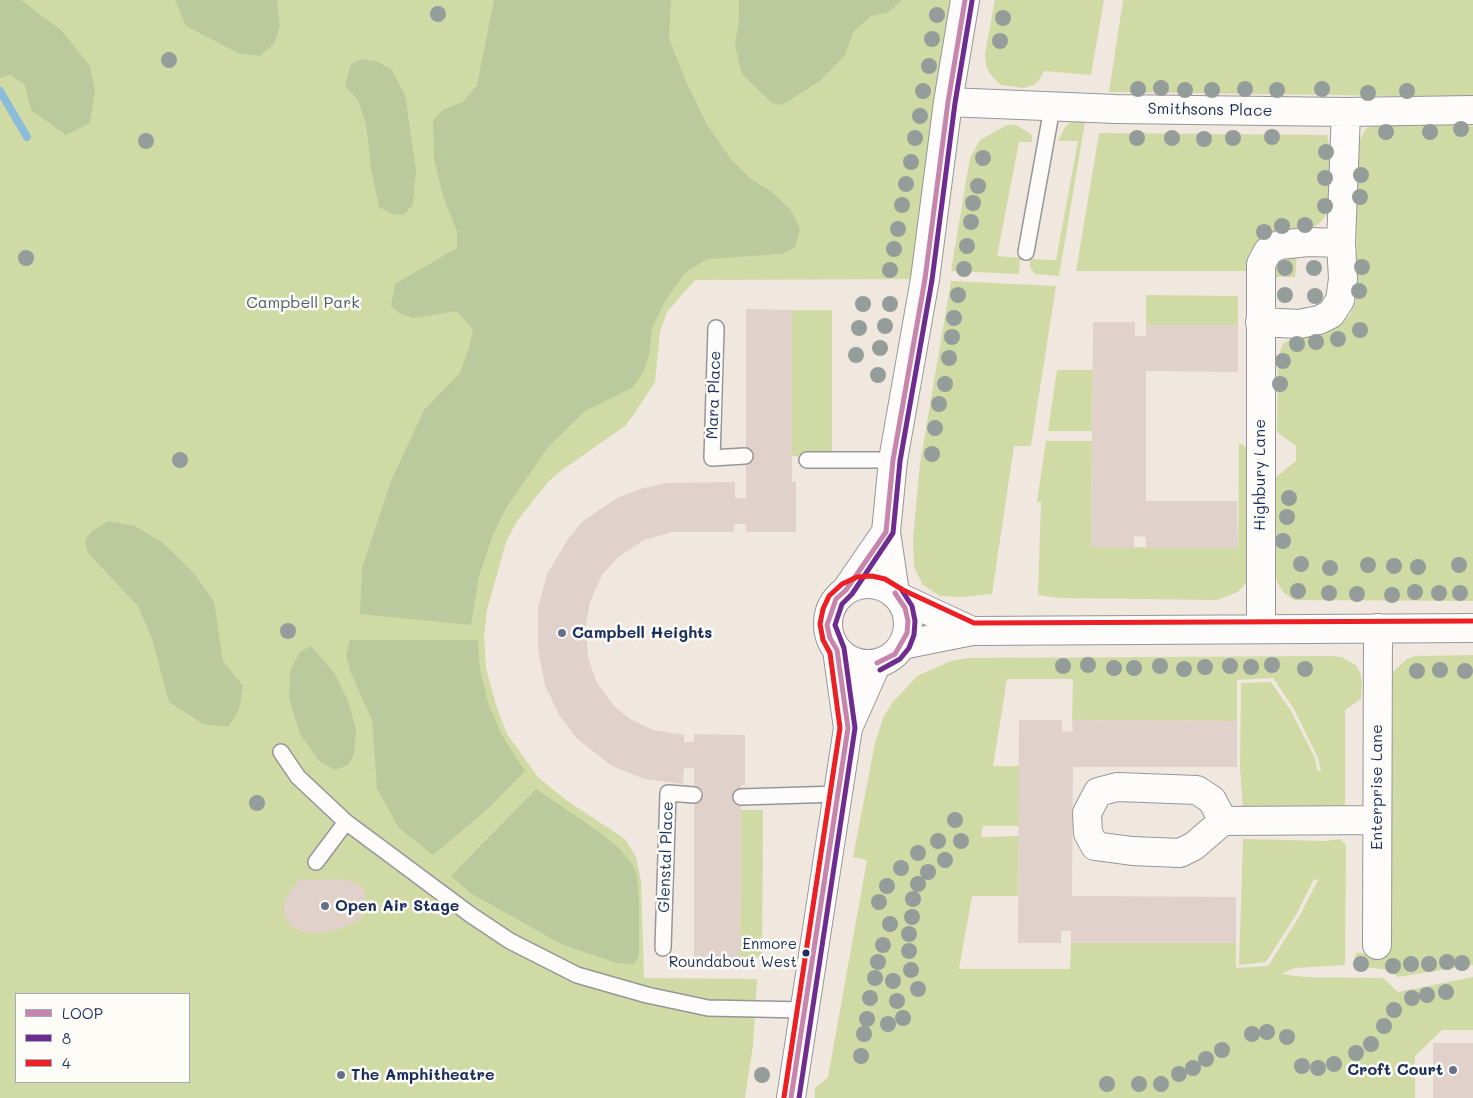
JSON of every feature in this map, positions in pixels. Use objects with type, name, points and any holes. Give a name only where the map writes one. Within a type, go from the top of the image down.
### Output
[{"type":"street","points":[[837,650],[855,662],[877,663],[895,654],[902,645],[907,633],[908,620],[905,608],[897,595],[886,532],[894,460],[925,279],[948,102],[965,0]]},
{"type":"street","name":"Smithsons Place","points":[[948,102],[1052,108],[1346,112],[1473,110]]},
{"type":"street","points":[[1260,322],[1299,324],[1318,320],[1331,314],[1340,300],[1343,279],[1341,243],[1346,112]]},
{"type":"street","name":"Highbury Lane","points":[[1261,628],[1261,264],[1268,251],[1279,245],[1308,242],[1341,243]]},
{"type":"street","points":[[848,728],[837,650],[830,638],[828,618],[836,599],[846,590],[886,532]]},
{"type":"street","points":[[846,590],[858,584],[871,583],[883,586],[897,595],[972,631]]},
{"type":"street","name":"Enterprise Lane","points":[[1376,945],[1378,628]]},
{"type":"street","points":[[902,645],[972,631],[1473,628]]},
{"type":"street","points":[[791,1098],[848,728],[877,663]]},
{"type":"street","points":[[1223,821],[1377,820]]},
{"type":"lane","points":[[1026,252],[1052,108]]},
{"type":"lane","name":"Mara Place","points":[[716,328],[712,458],[746,456]]},
{"type":"lane","points":[[807,460],[894,460]]},
{"type":"lane","points":[[281,752],[298,777],[346,822],[510,941],[577,975],[639,993],[708,1008],[804,1010]]},
{"type":"lane","name":"Glenstal Place","points":[[663,948],[668,792],[694,796]]},
{"type":"lane","points":[[741,797],[838,794]]},
{"type":"lane","points":[[316,862],[346,822]]},
{"type":"green space","name":"Campbell Park","points":[[0,0],[965,0],[925,279],[695,280],[667,312],[660,332],[655,382],[632,417],[625,426],[548,482],[517,521],[506,542],[487,610],[484,635],[486,668],[496,705],[507,734],[538,777],[566,800],[625,839],[636,857],[641,881],[644,978],[757,979],[753,1045],[745,1098],[0,1098]]},
{"type":"green space","points":[[0,0],[21,0],[62,31],[90,66],[95,91],[90,123],[66,135],[31,110],[25,85],[11,75],[0,78]]},
{"type":"green space","points":[[175,0],[277,0],[280,26],[274,44],[260,56],[238,53],[186,26]]},
{"type":"green space","points":[[494,0],[671,0],[669,38],[684,77],[707,125],[731,159],[751,179],[772,192],[791,210],[800,229],[795,248],[781,254],[707,259],[685,273],[665,301],[652,328],[649,355],[643,373],[632,388],[585,411],[548,447],[506,508],[492,537],[479,576],[471,625],[360,614],[362,568],[391,481],[424,410],[460,373],[473,330],[457,311],[414,318],[400,314],[391,306],[395,284],[457,248],[457,231],[443,196],[434,159],[433,120],[444,109],[463,102],[477,85]]},
{"type":"green space","points":[[739,0],[902,0],[889,12],[871,16],[854,31],[845,55],[821,80],[782,105],[772,103],[742,74],[735,46],[739,19]]},
{"type":"green space","points":[[995,0],[1104,0],[1091,75],[1044,71],[1034,85],[1024,88],[1001,85],[990,74],[986,65],[985,54]]},
{"type":"green space","points":[[1123,0],[1473,0],[1473,97],[1109,92]]},
{"type":"green space","points":[[362,59],[379,62],[392,70],[405,95],[416,170],[413,204],[404,215],[392,214],[379,207],[371,169],[366,124],[358,100],[345,86],[351,64]]},
{"type":"green space","points":[[1389,119],[1473,126],[1473,601],[1294,600],[1284,593],[1277,582],[1274,566],[1276,477],[1296,461],[1296,446],[1277,432],[1278,357],[1283,344],[1292,338],[1323,335],[1336,328],[1350,315],[1357,297],[1356,153],[1359,141],[1366,129],[1378,122]]},
{"type":"green space","points":[[1073,120],[1085,122],[1059,276],[1035,274],[1030,267],[1030,259],[1056,260],[1078,141],[1058,141],[1066,126]]},
{"type":"green space","points":[[1007,125],[1016,125],[1032,135],[1032,142],[1019,142],[997,256],[1020,258],[1019,274],[951,271],[970,158],[980,140]]},
{"type":"green space","points":[[1099,133],[1327,135],[1330,150],[1330,204],[1326,215],[1320,223],[1311,228],[1285,229],[1275,233],[1248,271],[1076,271]]},
{"type":"green space","points":[[1297,255],[1295,277],[1272,277],[1274,266],[1280,259]]},
{"type":"green space","points":[[951,281],[1056,286],[1031,446],[1014,446],[992,594],[961,597],[940,596],[923,585],[914,567],[913,538],[920,464]]},
{"type":"green space","points":[[1146,295],[1238,296],[1238,325],[1146,325]]},
{"type":"green space","points":[[792,310],[832,310],[832,457],[792,456]]},
{"type":"green space","points":[[1057,370],[1093,370],[1092,431],[1048,431]]},
{"type":"green space","points":[[1046,441],[1092,441],[1091,547],[1238,548],[1238,573],[1239,443],[1246,447],[1250,454],[1248,573],[1246,583],[1238,592],[1217,600],[1058,598],[1038,595],[1041,502],[1037,502]]},
{"type":"green space","points":[[108,521],[135,526],[163,543],[193,572],[214,602],[223,661],[243,686],[239,710],[228,727],[203,724],[169,702],[152,639],[138,606],[88,553],[85,541],[91,532]]},
{"type":"green space","points":[[350,640],[478,640],[480,670],[489,706],[503,737],[525,771],[490,807],[433,855],[399,828],[377,789],[372,720],[350,671],[346,655]]},
{"type":"green space","points":[[311,646],[335,674],[347,699],[356,729],[354,755],[348,765],[335,770],[319,761],[300,734],[289,699],[290,670],[300,652]]},
{"type":"green space","points":[[1473,655],[1473,965],[1398,977],[1389,970],[1353,966],[1356,953],[1388,954],[1393,672],[1407,659],[1415,656]]},
{"type":"green space","points":[[1341,657],[1356,665],[1362,681],[1361,699],[1345,710],[1345,810],[1243,810],[1240,767],[1241,683],[1271,682],[1291,711],[1315,758],[1317,771],[1321,771],[1318,758],[1294,709],[1273,678],[1237,680],[1237,721],[1072,720],[1073,679],[1007,679],[993,766],[1019,766],[1019,826],[983,826],[981,837],[1019,836],[1018,896],[972,896],[959,969],[1070,969],[1071,943],[1236,943],[1236,968],[1268,966],[1299,917],[1318,880],[1314,879],[1296,915],[1266,962],[1239,965],[1243,839],[1326,841],[1340,839],[1346,845],[1345,965],[1295,968],[1281,974],[1304,977],[1383,978],[1398,992],[1473,977],[1473,1030],[1442,1030],[1415,1056],[1415,1098],[815,1098],[815,1088],[828,1077],[867,860],[853,857],[875,743],[883,718],[892,703],[917,676],[951,661],[968,658]]},
{"type":"green space","points":[[536,789],[598,831],[619,848],[632,864],[637,876],[639,900],[639,956],[634,964],[617,963],[563,945],[472,894],[451,876]]},
{"type":"green space","points":[[741,810],[763,810],[762,957],[740,958]]},
{"type":"building","name":"Campbell Heights","points":[[746,309],[792,310],[792,482],[796,482],[796,532],[746,532],[746,524],[734,524],[734,532],[672,532],[644,540],[617,558],[602,575],[590,602],[586,626],[588,658],[597,683],[615,707],[630,719],[653,730],[684,735],[684,742],[694,742],[694,734],[745,735],[745,785],[741,785],[740,958],[694,957],[694,768],[684,768],[683,784],[644,779],[612,766],[576,738],[559,715],[545,685],[538,649],[538,608],[547,574],[568,539],[583,521],[617,498],[643,488],[667,483],[735,482],[735,498],[746,498]]},
{"type":"building","points":[[1093,322],[1135,322],[1135,336],[1146,336],[1146,325],[1238,325],[1238,372],[1146,371],[1146,501],[1237,501],[1238,548],[1146,548],[1146,537],[1134,536],[1134,548],[1091,547]]},
{"type":"building","points":[[1019,720],[1062,720],[1062,731],[1073,732],[1072,720],[1237,721],[1237,767],[1073,767],[1072,896],[1236,897],[1236,943],[1071,943],[1071,931],[1061,931],[1061,943],[1018,943]]},
{"type":"building","name":"Open Air Stage","points":[[339,879],[354,882],[362,887],[365,893],[365,909],[358,921],[336,930],[316,933],[303,932],[291,926],[285,916],[284,903],[291,889],[298,884],[297,880]]},
{"type":"building","name":"Croft Court","points":[[1433,1043],[1473,1043],[1473,1098],[1433,1098]]},
{"type":"waterway","points":[[0,91],[27,137]]},
{"type":"transit line","name":"LOOP","points":[[791,1098],[848,728],[837,650],[830,638],[827,625],[836,599],[846,590],[886,532],[893,460],[925,279],[948,102],[965,0]]},
{"type":"transit line","name":"8","points":[[799,1098],[855,728],[844,648],[835,625],[842,604],[852,594],[893,533],[900,461],[932,280],[955,103],[972,1]]},
{"type":"transit line","name":"4","points":[[784,1097],[840,728],[830,653],[823,640],[820,624],[823,609],[829,596],[842,584],[857,577],[872,576],[885,579],[903,590],[974,623],[1473,621]]},
{"type":"transit line","name":"8","points":[[880,670],[900,659],[909,648],[914,635],[915,621],[912,606],[901,589]]},
{"type":"transit line","name":"LOOP","points":[[877,663],[895,654],[907,633],[908,621],[905,608],[895,593]]},
{"type":"place","name":"Campbell Heights","points":[[562,633]]},
{"type":"place","name":"Open Air Stage","points":[[325,906]]},
{"type":"place","name":"Enmore Roundabout West","points":[[806,953]]},
{"type":"place","name":"Croft Court","points":[[1453,1070]]},
{"type":"place","name":"The Amphitheatre","points":[[341,1075]]}]
